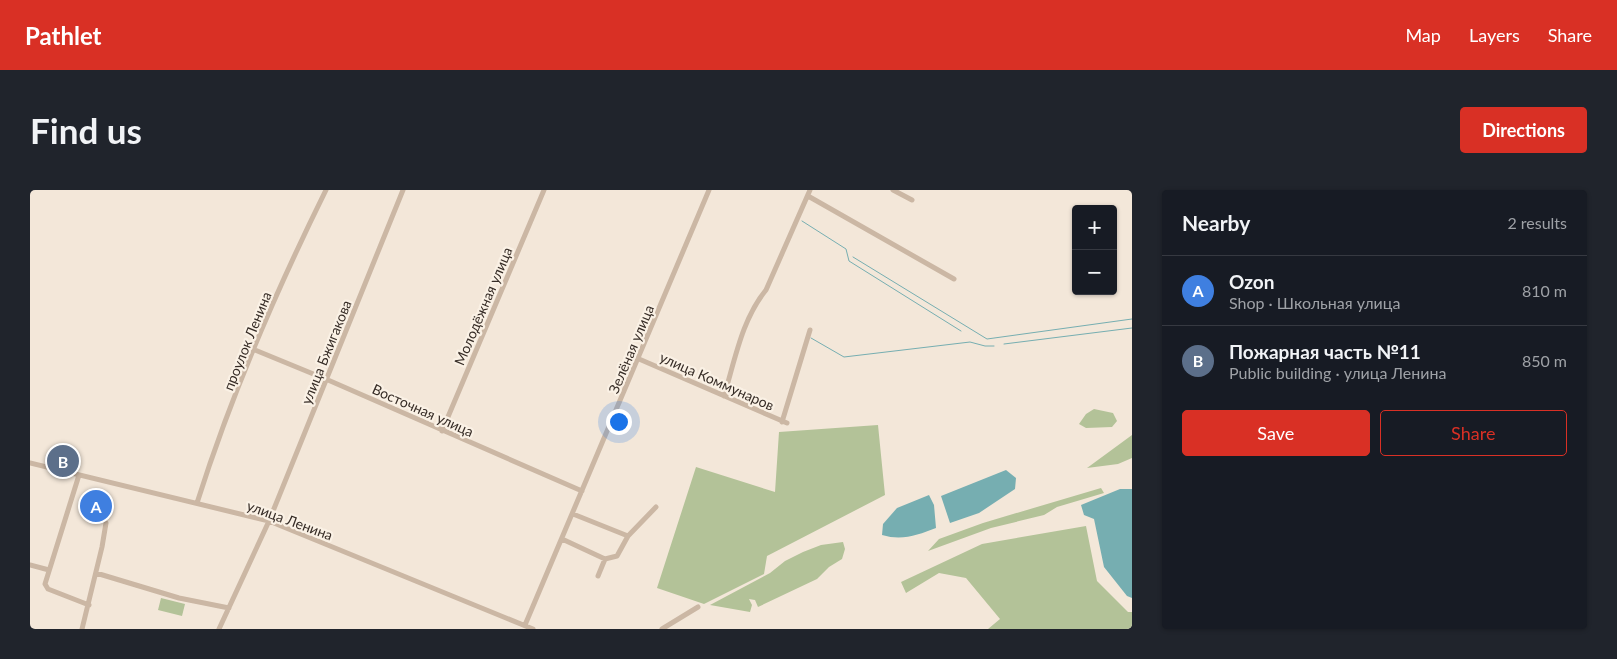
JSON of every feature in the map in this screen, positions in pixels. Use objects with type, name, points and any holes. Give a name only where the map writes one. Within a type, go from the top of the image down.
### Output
[{"type":"street","name":"проулок Ленина","points":[[197,503],[209,464],[255,350],[299,244],[326,190]]},
{"type":"street","name":"улица Бжигакова","points":[[219,629],[269,521],[328,380],[403,190]]},
{"type":"street","name":"Молодёжная улица","points":[[442,431],[544,190]]},
{"type":"street","name":"Зелёная улица","points":[[525,626],[709,190]]},
{"type":"street","points":[[724,396],[748,317],[766,290],[810,190]]},
{"type":"street","points":[[893,190],[912,200]]},
{"type":"street","points":[[808,196],[954,279]]},
{"type":"street","name":"улица Коммунаров","points":[[639,359],[785,423],[810,330]]},
{"type":"street","name":"Восточная улица","points":[[255,350],[328,380],[582,492]]},
{"type":"street","name":"улица Ленина","points":[[30,463],[269,521],[533,629]]},
{"type":"street","points":[[79,476],[45,584],[48,589],[89,605]]},
{"type":"street","points":[[562,539],[605,559],[617,556],[628,536],[656,507]]},
{"type":"street","points":[[573,514],[628,536]]},
{"type":"street","points":[[82,629],[106,524]]},
{"type":"street","points":[[598,576],[605,559]]},
{"type":"street","points":[[30,565],[49,570]]},
{"type":"street","points":[[96,573],[179,598],[229,608]]},
{"type":"street","points":[[662,629],[698,608]]},
{"type":"green space","points":[[1094,409],[1113,413],[1117,421],[1112,427],[1086,428],[1079,424],[1086,414]]},
{"type":"green space","points":[[878,425],[885,495],[767,556],[764,574],[704,604],[657,588],[696,467],[775,492],[779,432]]},
{"type":"green space","points":[[1132,435],[1132,458],[1118,464],[1087,468]]},
{"type":"green space","points":[[1101,488],[1104,493],[1057,507],[1044,515],[991,528],[928,551],[939,539],[983,523]]},
{"type":"green space","points":[[1086,526],[1097,581],[1128,612],[1132,612],[1132,629],[988,629],[1000,619],[966,578],[939,573],[906,593],[901,582],[982,544]]},
{"type":"green space","points":[[843,542],[845,549],[842,559],[829,567],[817,579],[758,607],[755,600],[749,599],[752,605],[750,612],[710,605],[770,573],[785,561],[803,552],[821,545]]},
{"type":"green space","points":[[161,598],[185,604],[182,616],[158,610]]},
{"type":"water","points":[[1006,470],[1016,478],[1015,489],[979,513],[950,523],[941,496]]},
{"type":"water","points":[[1120,489],[1132,489],[1132,598],[1127,596],[1104,567],[1094,519],[1084,515],[1081,505]]},
{"type":"water","points":[[929,495],[934,505],[936,528],[903,537],[882,535],[883,524],[897,508]]},
{"type":"waterway","points":[[802,221],[846,249],[849,261],[961,331]]},
{"type":"waterway","points":[[853,257],[987,339],[1132,319]]},
{"type":"waterway","points":[[1004,344],[1132,328]]},
{"type":"waterway","points":[[811,338],[844,357],[970,342],[994,346]]},
{"type":"place","name":"Пожарная часть №11","points":[[63,461]]},
{"type":"place","name":"Ozon","points":[[96,506]]}]
